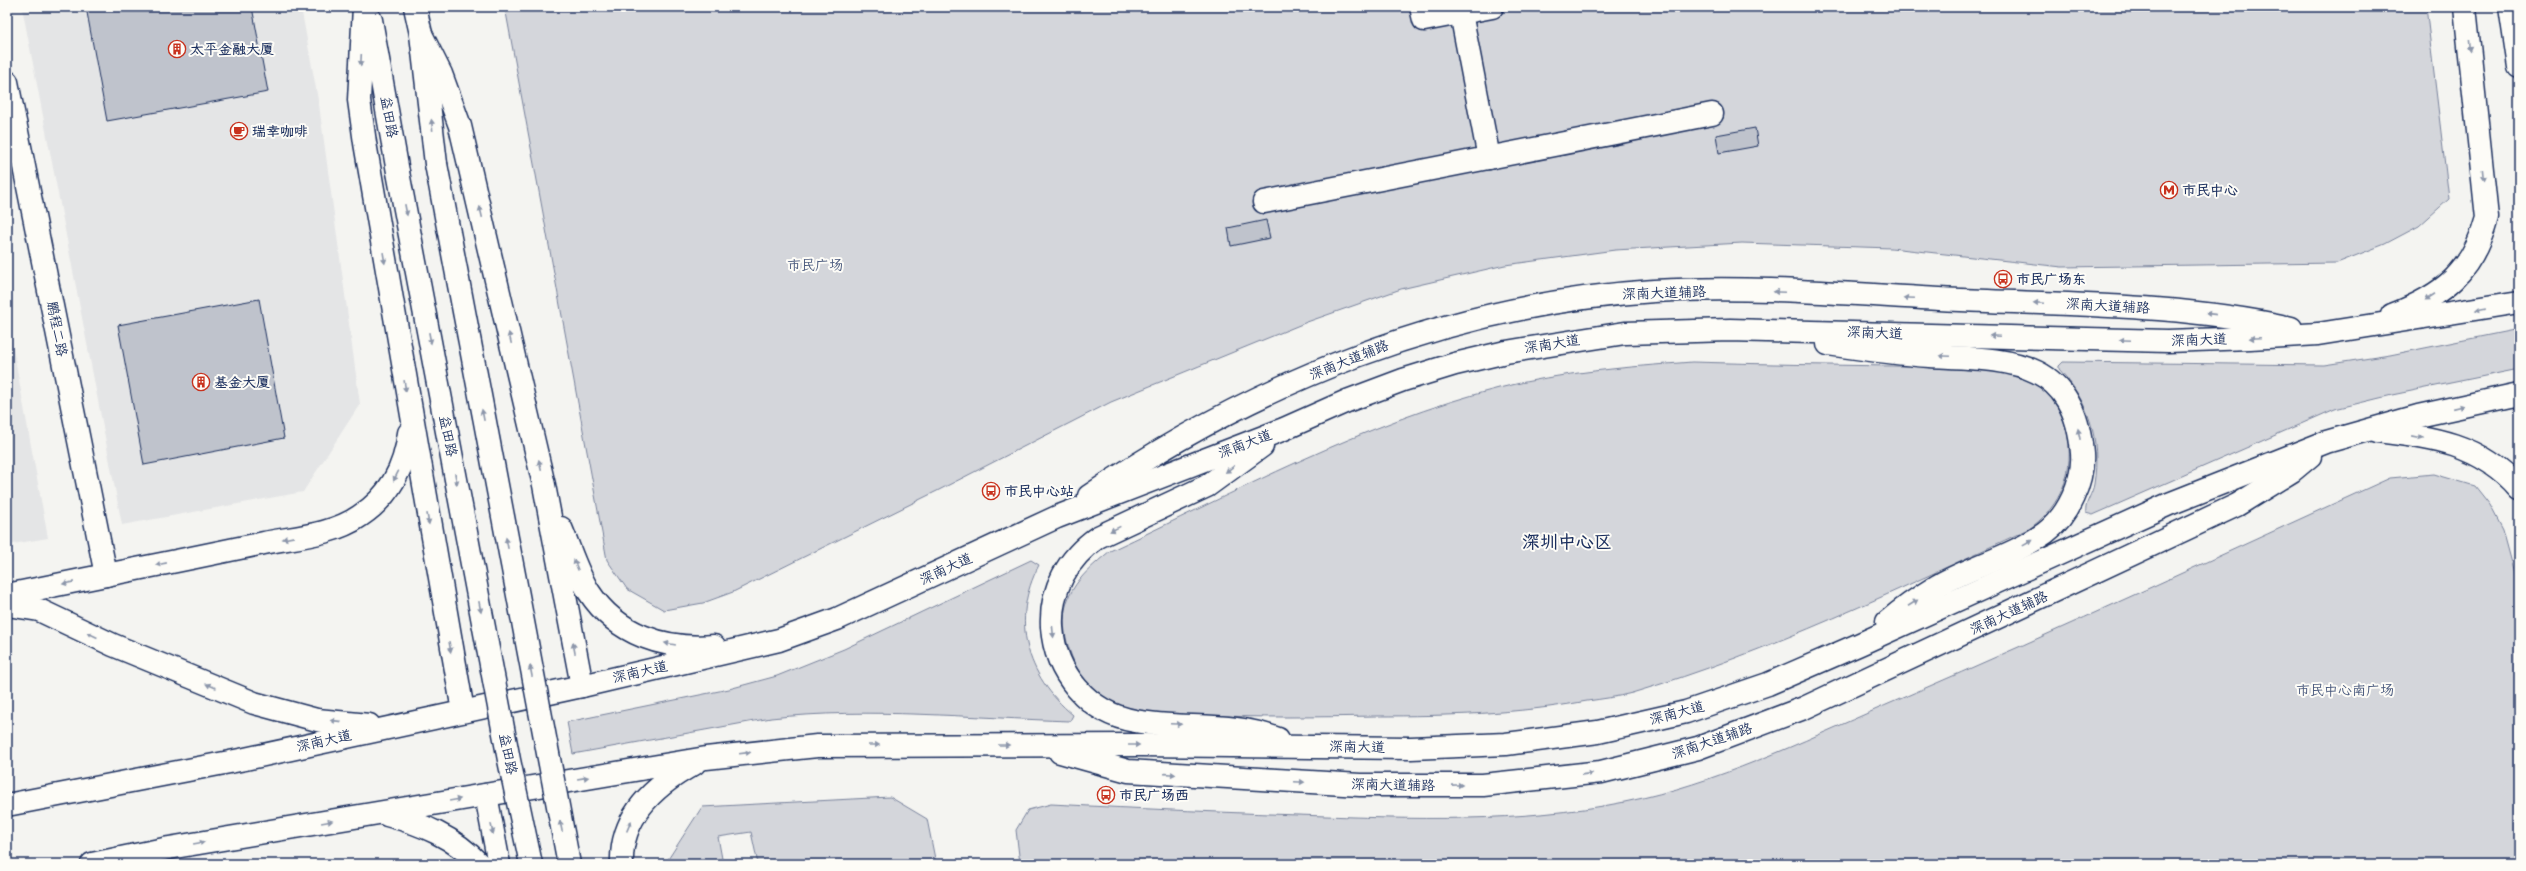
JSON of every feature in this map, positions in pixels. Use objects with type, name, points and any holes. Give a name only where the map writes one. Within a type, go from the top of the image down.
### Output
[{"type":"main road","points":[[364,7],[359,100],[410,412],[463,711]]},
{"type":"main road","name":"益田路","points":[[369,7],[398,172],[509,760],[531,864]]},
{"type":"main road","points":[[415,7],[421,34],[436,164],[569,864]]},
{"type":"main road","points":[[1421,7],[1424,20],[1492,7]]},
{"type":"main road","points":[[2360,328],[2418,305],[2439,291],[2461,272],[2480,243],[2488,218],[2465,7]]},
{"type":"main road","points":[[2510,7],[2519,66]]},
{"type":"main road","points":[[1461,13],[1489,158]]},
{"type":"main road","points":[[421,34],[441,74],[460,126],[544,485],[582,686]]},
{"type":"main road","name":"鹏程二路","points":[[7,82],[106,575]]},
{"type":"main road","points":[[1264,202],[1712,114]]},
{"type":"main road","name":"深南大道辅路","points":[[1057,517],[1129,468],[1253,399],[1332,366],[1403,339],[1482,316],[1575,300],[1656,291],[1742,291],[2157,309],[2244,318],[2318,334]]},
{"type":"main road","name":"深南大道","points":[[7,805],[245,759],[582,686],[779,640],[837,619],[1057,517],[1284,429],[1347,401],[1403,380],[1455,364],[1506,352],[1625,333],[1773,330],[2168,341],[2318,334],[2519,302]]},
{"type":"main road","points":[[1773,330],[1825,343],[1883,352],[1981,358],[2026,366],[2054,386],[2071,408],[2076,421],[2081,445],[2081,471],[2074,494],[2060,518],[2046,532],[2026,544],[1940,585],[1900,611],[1860,644]]},
{"type":"main road","name":"深南大道","points":[[92,864],[169,848],[706,758],[817,746],[1036,745],[1459,747],[1506,744],[1598,732],[1686,712],[1728,699],[1860,644],[2169,504],[2326,442],[2418,416],[2519,394]]},
{"type":"main road","points":[[7,595],[308,534],[348,524],[380,500],[395,479],[408,442],[410,412]]},
{"type":"main road","points":[[1284,429],[1207,486],[1098,537],[1082,549],[1069,564],[1058,587],[1052,616],[1056,654],[1066,675],[1081,693],[1102,709],[1115,716],[1136,721],[1242,728],[1297,746]]},
{"type":"main road","points":[[2366,430],[2404,434],[2438,441],[2480,455],[2495,464],[2519,488]]},
{"type":"main road","name":"深南大道辅路","points":[[1036,745],[1128,771],[1360,785],[1483,785],[1546,780],[1601,772],[1657,760],[1750,729],[1876,676],[2237,505],[2292,471],[2326,442]]},
{"type":"main road","points":[[544,485],[589,592],[613,620],[628,630],[647,639],[672,645],[699,647],[779,640]]},
{"type":"main road","points":[[7,604],[39,610],[113,645],[254,704],[317,720],[388,727]]},
{"type":"main road","points":[[622,864],[627,829],[644,802],[669,779],[706,758]]},
{"type":"main road","points":[[486,795],[499,864]]},
{"type":"main road","points":[[378,813],[414,822],[442,835],[468,852],[479,864]]},
{"type":"main road","points":[[149,864],[169,848]]},
{"type":"shaded area","points":[[22,7],[301,7],[319,105],[360,404],[303,492],[122,525]]},
{"type":"shaded area","points":[[7,315],[48,538],[7,545]]},
{"type":"green space","name":"市民广场","points":[[505,7],[2426,7],[2449,199],[2419,226],[2385,244],[2337,263],[2062,267],[1891,248],[1742,243],[1615,250],[1505,265],[1401,289],[1307,322],[1111,402],[937,491],[733,592],[703,603],[664,610],[627,589],[607,560]]},
{"type":"green space","points":[[2519,329],[2519,369],[2392,395],[2335,409],[2093,515],[2086,513],[2086,506],[2093,487],[2096,467],[2094,437],[2085,408],[2078,395],[2059,369],[2059,366],[2063,362],[2324,365],[2390,355]]},
{"type":"green space","points":[[1692,362],[1962,367],[1996,370],[2013,374],[2038,385],[2052,399],[2058,408],[2066,427],[2069,447],[2068,471],[2065,483],[2047,513],[2029,529],[1834,618],[1784,639],[1683,677],[1615,697],[1534,709],[1455,715],[1242,717],[1155,714],[1123,709],[1104,700],[1090,687],[1078,670],[1070,652],[1064,627],[1067,601],[1079,580],[1110,551],[1301,460],[1350,439],[1449,402],[1523,382],[1571,374],[1619,368]]},
{"type":"green space","name":"市民中心南广场","points":[[2434,474],[2475,486],[2490,505],[2503,530],[2519,589],[2519,864],[1020,864],[1016,830],[1028,810],[1051,804],[1188,811],[1366,817],[1485,818],[1565,812],[1643,798],[1676,789],[1709,779],[1805,741],[2085,617],[2390,478]]},
{"type":"green space","points":[[1031,560],[1039,565],[1030,586],[1025,606],[1025,626],[1028,646],[1034,665],[1044,683],[1057,700],[1073,715],[1070,721],[883,713],[808,715],[771,718],[573,754],[567,722],[729,689],[777,676],[844,649]]},
{"type":"green space","points":[[890,797],[927,819],[936,864],[758,864],[751,832],[718,837],[723,864],[665,864],[702,807]]},
{"type":"building","name":"太平金融大厦","points":[[86,7],[252,7],[268,92],[107,121]]},
{"type":"building","points":[[1755,128],[1758,146],[1719,153],[1716,135]]},
{"type":"building","points":[[1266,220],[1270,238],[1231,246],[1228,228]]},
{"type":"building","name":"基金大厦","points":[[259,299],[284,438],[144,465],[118,325]]},
{"type":"place","name":"太平金融大厦","points":[[177,49]]},
{"type":"place","name":"瑞幸咖啡","points":[[239,131]]},
{"type":"place","name":"市民中心","points":[[2169,190]]},
{"type":"place","name":"市民广场东","points":[[2003,279]]},
{"type":"place","name":"基金大厦","points":[[201,382]]},
{"type":"place","name":"市民中心站","points":[[991,491]]},
{"type":"place","name":"市民广场西","points":[[1106,795]]},
{"type":"district","name":"深圳中心区","points":[[1567,542]]}]
